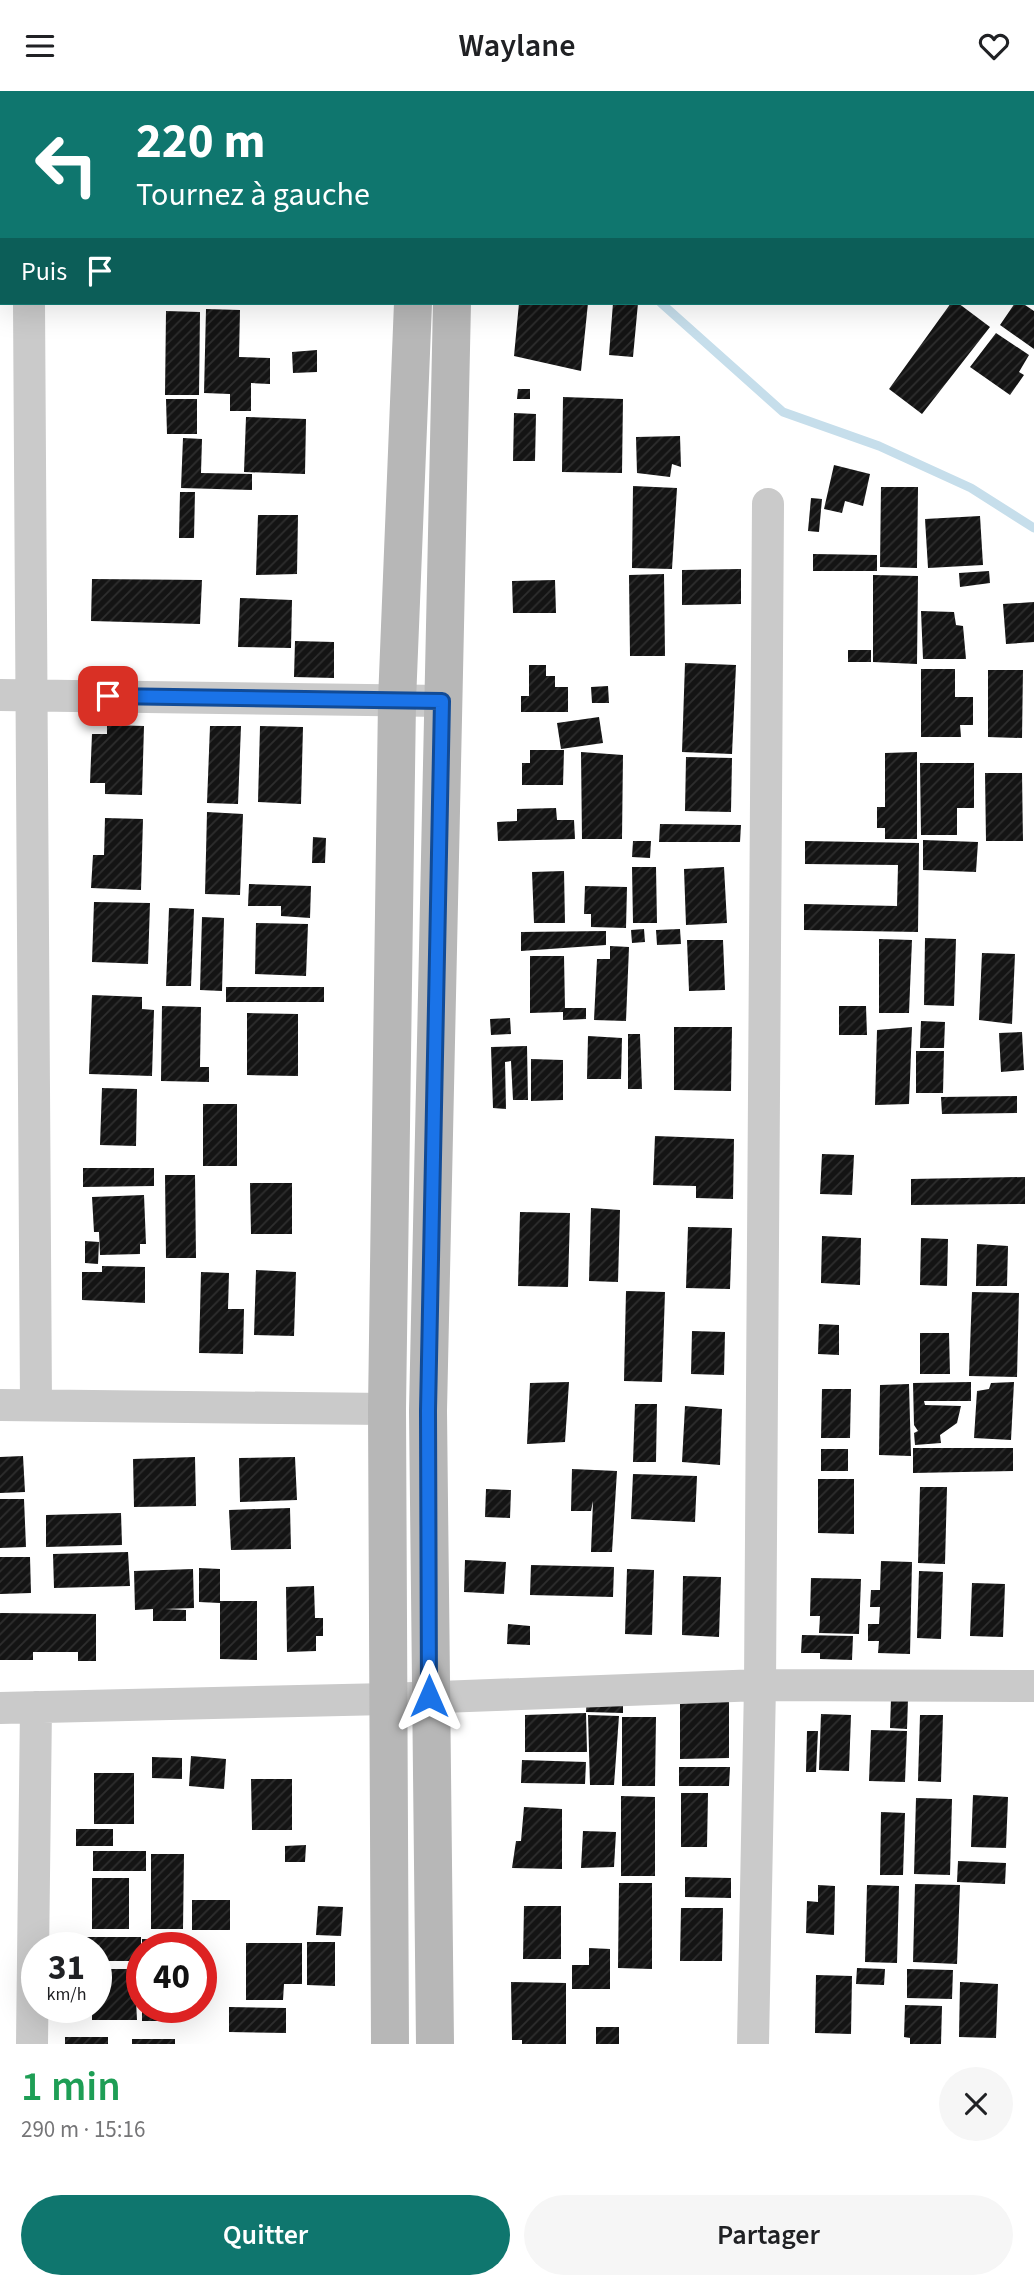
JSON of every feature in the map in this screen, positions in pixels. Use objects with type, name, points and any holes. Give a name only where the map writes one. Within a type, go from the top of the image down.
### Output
[{"type":"street","points":[[29,305],[15,695],[36,1405]]},
{"type":"street","points":[[390,2044],[387,1409],[397,701],[413,305]]},
{"type":"street","points":[[435,2044],[429,1696],[428,1411],[452,305]]},
{"type":"street","points":[[752,2044],[760,1685],[768,504]]},
{"type":"street","points":[[15,695],[442,701]]},
{"type":"street","points":[[0,1405],[387,1409]]},
{"type":"street","points":[[0,1707],[387,1699],[760,1685],[1034,1686]]},
{"type":"street","points":[[32,2044],[36,1707]]},
{"type":"building","points":[[519,305],[588,305],[581,371],[514,356]]},
{"type":"building","points":[[613,305],[638,305],[633,357],[609,355]]},
{"type":"building","points":[[950,305],[961,305],[990,327],[922,414],[889,389]]},
{"type":"building","points":[[1014,305],[1025,305],[1034,311],[1034,349],[1000,325]]},
{"type":"building","points":[[206,309],[240,310],[239,357],[270,358],[270,384],[251,383],[251,411],[230,411],[230,394],[204,393]]},
{"type":"building","points":[[166,311],[200,312],[199,395],[165,395]]},
{"type":"building","points":[[996,333],[1029,355],[1019,372],[1024,375],[1010,395],[970,367]]},
{"type":"building","points":[[317,350],[317,372],[293,373],[292,352]]},
{"type":"building","points":[[518,389],[530,389],[530,399],[517,399]]},
{"type":"building","points":[[563,397],[623,399],[622,473],[562,472]]},
{"type":"building","points":[[166,399],[197,399],[197,434],[167,434]]},
{"type":"building","points":[[514,413],[536,414],[535,461],[513,461]]},
{"type":"building","points":[[246,417],[306,419],[305,474],[244,472]]},
{"type":"building","points":[[680,436],[681,467],[672,464],[670,477],[637,473],[636,437]]},
{"type":"building","points":[[183,438],[202,439],[201,473],[252,474],[252,490],[181,488]]},
{"type":"building","points":[[834,465],[870,474],[863,506],[845,501],[842,513],[824,509]]},
{"type":"building","points":[[633,486],[677,488],[672,569],[632,568]]},
{"type":"building","points":[[881,487],[918,487],[917,568],[880,567]]},
{"type":"building","points":[[180,492],[195,492],[194,538],[179,538]]},
{"type":"building","points":[[811,498],[822,499],[819,532],[808,531]]},
{"type":"building","points":[[258,515],[298,515],[297,574],[256,575]]},
{"type":"building","points":[[980,516],[983,565],[928,568],[925,519]]},
{"type":"building","points":[[813,554],[877,555],[877,571],[813,571]]},
{"type":"building","points":[[741,569],[741,604],[682,605],[682,570]]},
{"type":"building","points":[[989,571],[990,583],[960,587],[959,573]]},
{"type":"building","points":[[664,574],[665,656],[630,656],[629,575]]},
{"type":"building","points":[[873,575],[918,576],[917,664],[873,662]]},
{"type":"building","points":[[92,579],[202,580],[200,624],[91,621]]},
{"type":"building","points":[[555,580],[556,613],[513,613],[512,581]]},
{"type":"building","points":[[240,598],[292,600],[291,648],[238,647]]},
{"type":"building","points":[[1034,602],[1034,642],[1006,644],[1003,604]]},
{"type":"building","points":[[921,611],[954,612],[956,625],[963,626],[966,659],[923,659]]},
{"type":"building","points":[[295,641],[334,642],[334,678],[294,677]]},
{"type":"building","points":[[848,650],[871,650],[871,662],[848,662]]},
{"type":"building","points":[[685,663],[736,665],[732,754],[682,752]]},
{"type":"building","points":[[529,665],[546,665],[546,676],[555,676],[555,687],[568,687],[568,712],[521,712],[521,696],[529,696]]},
{"type":"building","points":[[921,669],[955,669],[955,697],[973,697],[973,725],[960,725],[961,737],[921,737]]},
{"type":"building","points":[[988,670],[1023,670],[1022,738],[988,737]]},
{"type":"building","points":[[608,686],[609,703],[592,703],[591,687]]},
{"type":"building","points":[[599,717],[603,743],[561,749],[557,723]]},
{"type":"building","points":[[107,725],[144,726],[142,795],[105,794],[105,783],[90,783],[92,734],[107,734]]},
{"type":"building","points":[[210,726],[241,726],[238,804],[207,803]]},
{"type":"building","points":[[260,726],[303,727],[301,804],[258,802]]},
{"type":"building","points":[[530,750],[564,750],[563,785],[522,785],[522,763],[530,763]]},
{"type":"building","points":[[581,752],[623,755],[622,839],[582,839]]},
{"type":"building","points":[[917,752],[917,839],[885,839],[885,828],[877,828],[877,807],[885,807],[885,753]]},
{"type":"building","points":[[686,757],[732,758],[731,812],[685,811]]},
{"type":"building","points":[[920,763],[974,763],[974,808],[957,808],[957,835],[921,835]]},
{"type":"building","points":[[985,773],[1022,773],[1023,841],[986,841]]},
{"type":"building","points":[[556,808],[557,820],[574,820],[575,839],[498,841],[497,822],[517,821],[517,809]]},
{"type":"building","points":[[207,812],[243,814],[240,895],[205,894]]},
{"type":"building","points":[[105,818],[143,819],[141,890],[91,888],[93,855],[104,855]]},
{"type":"building","points":[[660,824],[741,825],[740,842],[659,842]]},
{"type":"building","points":[[313,837],[326,838],[325,863],[312,863]]},
{"type":"building","points":[[923,840],[978,842],[976,872],[923,870]]},
{"type":"building","points":[[633,841],[651,841],[650,858],[632,857]]},
{"type":"building","points":[[805,841],[919,843],[918,932],[804,930],[804,904],[897,906],[898,865],[805,864]]},
{"type":"building","points":[[632,867],[656,867],[657,923],[633,923]]},
{"type":"building","points":[[724,867],[727,923],[686,925],[684,869]]},
{"type":"building","points":[[564,871],[565,923],[534,923],[532,872]]},
{"type":"building","points":[[249,884],[311,886],[310,918],[281,916],[281,906],[248,906]]},
{"type":"building","points":[[585,886],[627,887],[626,928],[591,927],[591,914],[584,914]]},
{"type":"building","points":[[94,902],[150,903],[148,964],[92,962]]},
{"type":"building","points":[[169,908],[194,909],[191,986],[166,986]]},
{"type":"building","points":[[202,917],[224,918],[222,991],[200,990]]},
{"type":"building","points":[[256,923],[308,924],[306,976],[255,974]]},
{"type":"building","points":[[644,929],[645,942],[632,943],[631,930]]},
{"type":"building","points":[[680,929],[681,944],[657,945],[656,930]]},
{"type":"building","points":[[606,931],[606,945],[521,951],[521,932]]},
{"type":"building","points":[[925,938],[956,939],[954,1006],[924,1005]]},
{"type":"building","points":[[879,939],[912,940],[909,1013],[879,1013]]},
{"type":"building","points":[[687,940],[723,940],[725,990],[689,991]]},
{"type":"building","points":[[610,946],[629,947],[626,1021],[594,1020],[597,959],[610,959]]},
{"type":"building","points":[[982,953],[1015,954],[1012,1024],[979,1020]]},
{"type":"building","points":[[530,956],[564,956],[565,1008],[586,1008],[586,1019],[563,1020],[563,1012],[530,1013]]},
{"type":"building","points":[[226,987],[324,987],[324,1002],[226,1002]]},
{"type":"building","points":[[92,995],[142,997],[142,1009],[154,1010],[152,1076],[89,1074]]},
{"type":"building","points":[[162,1006],[201,1007],[200,1067],[209,1067],[209,1082],[161,1081]]},
{"type":"building","points":[[839,1006],[866,1006],[867,1035],[839,1035]]},
{"type":"building","points":[[247,1013],[298,1014],[298,1076],[247,1075]]},
{"type":"building","points":[[510,1018],[511,1034],[491,1035],[490,1019]]},
{"type":"building","points":[[921,1021],[945,1022],[944,1048],[920,1048]]},
{"type":"building","points":[[674,1027],[732,1027],[731,1091],[674,1090]]},
{"type":"building","points":[[912,1027],[909,1104],[875,1105],[877,1030]]},
{"type":"building","points":[[1022,1032],[1024,1070],[1001,1072],[999,1033]]},
{"type":"building","points":[[628,1034],[640,1034],[642,1089],[628,1089]]},
{"type":"building","points":[[588,1036],[622,1038],[621,1079],[587,1079]]},
{"type":"building","points":[[527,1046],[528,1100],[513,1100],[511,1061],[505,1062],[506,1109],[493,1108],[491,1047]]},
{"type":"building","points":[[916,1051],[944,1051],[943,1093],[916,1093]]},
{"type":"building","points":[[531,1059],[563,1060],[563,1100],[531,1101]]},
{"type":"building","points":[[102,1088],[137,1089],[136,1146],[100,1145]]},
{"type":"building","points":[[1017,1096],[1017,1113],[942,1114],[941,1097]]},
{"type":"building","points":[[203,1104],[237,1104],[237,1166],[203,1166]]},
{"type":"building","points":[[655,1136],[734,1139],[733,1199],[696,1198],[696,1186],[653,1185]]},
{"type":"building","points":[[822,1154],[854,1155],[852,1195],[820,1194]]},
{"type":"building","points":[[83,1168],[154,1168],[154,1186],[83,1187]]},
{"type":"building","points":[[165,1175],[195,1175],[196,1258],[166,1258]]},
{"type":"building","points":[[1025,1177],[1025,1204],[911,1205],[911,1179]]},
{"type":"building","points":[[250,1183],[292,1183],[292,1234],[251,1234]]},
{"type":"building","points":[[144,1195],[146,1244],[140,1244],[140,1254],[100,1255],[99,1232],[94,1232],[92,1197]]},
{"type":"building","points":[[591,1208],[620,1210],[618,1282],[589,1281]]},
{"type":"building","points":[[520,1212],[570,1213],[568,1287],[518,1286]]},
{"type":"building","points":[[688,1227],[732,1228],[730,1289],[686,1288]]},
{"type":"building","points":[[822,1236],[861,1238],[860,1285],[821,1283]]},
{"type":"building","points":[[921,1238],[948,1239],[947,1286],[920,1285]]},
{"type":"building","points":[[85,1241],[99,1242],[98,1264],[85,1263]]},
{"type":"building","points":[[977,1244],[1008,1246],[1007,1286],[976,1286]]},
{"type":"building","points":[[102,1266],[145,1267],[145,1303],[82,1300],[82,1272],[102,1272]]},
{"type":"building","points":[[256,1270],[296,1272],[294,1336],[254,1335]]},
{"type":"building","points":[[201,1272],[229,1273],[228,1309],[244,1309],[243,1354],[199,1353]]},
{"type":"building","points":[[626,1291],[665,1292],[662,1382],[624,1381]]},
{"type":"building","points":[[972,1292],[1019,1293],[1017,1377],[969,1376]]},
{"type":"building","points":[[819,1324],[839,1325],[839,1355],[818,1354]]},
{"type":"building","points":[[692,1331],[725,1332],[724,1375],[691,1374]]},
{"type":"building","points":[[920,1333],[949,1333],[950,1374],[920,1374]]},
{"type":"building","points":[[569,1382],[565,1442],[527,1444],[530,1383]]},
{"type":"building","points":[[971,1382],[971,1401],[924,1401],[925,1405],[961,1406],[957,1423],[940,1435],[941,1443],[915,1445],[914,1433],[918,1431],[914,1425],[913,1383]]},
{"type":"building","points":[[1014,1382],[1011,1440],[974,1438],[977,1391],[989,1389],[991,1383]]},
{"type":"building","points":[[909,1384],[911,1456],[879,1455],[880,1385]]},
{"type":"building","points":[[822,1389],[851,1389],[850,1438],[821,1438]]},
{"type":"building","points":[[635,1404],[657,1404],[656,1462],[633,1462]]},
{"type":"building","points":[[685,1406],[722,1409],[720,1465],[682,1462]]},
{"type":"building","points":[[913,1448],[1013,1448],[1013,1471],[913,1473]]},
{"type":"building","points":[[821,1449],[848,1449],[848,1471],[821,1471]]},
{"type":"building","points":[[23,1456],[25,1492],[0,1493],[0,1457]]},
{"type":"building","points":[[195,1457],[196,1506],[134,1507],[133,1459]]},
{"type":"building","points":[[295,1457],[297,1500],[240,1502],[239,1458]]},
{"type":"building","points":[[572,1469],[617,1471],[612,1552],[591,1552],[593,1501],[591,1511],[571,1511]]},
{"type":"building","points":[[633,1474],[697,1476],[695,1522],[631,1519]]},
{"type":"building","points":[[818,1479],[854,1479],[854,1534],[818,1533]]},
{"type":"building","points":[[920,1487],[947,1487],[945,1564],[918,1563]]},
{"type":"building","points":[[486,1489],[511,1490],[510,1518],[485,1517]]},
{"type":"building","points":[[0,1499],[24,1499],[26,1547],[0,1548]]},
{"type":"building","points":[[290,1508],[291,1549],[231,1550],[229,1510]]},
{"type":"building","points":[[121,1513],[122,1545],[46,1547],[46,1515]]},
{"type":"building","points":[[128,1552],[130,1586],[54,1588],[53,1554]]},
{"type":"building","points":[[0,1557],[30,1557],[31,1593],[0,1594]]},
{"type":"building","points":[[465,1560],[506,1562],[504,1594],[464,1592]]},
{"type":"building","points":[[881,1561],[912,1562],[910,1654],[878,1653],[879,1641],[868,1641],[868,1624],[879,1624],[880,1607],[870,1607],[871,1590],[880,1590]]},
{"type":"building","points":[[531,1565],[614,1567],[613,1597],[530,1595]]},
{"type":"building","points":[[199,1568],[220,1569],[220,1603],[199,1602]]},
{"type":"building","points":[[193,1569],[194,1608],[165,1609],[186,1610],[186,1621],[153,1621],[153,1609],[135,1610],[134,1571]]},
{"type":"building","points":[[627,1569],[654,1570],[652,1635],[625,1634]]},
{"type":"building","points":[[919,1571],[943,1572],[941,1639],[917,1638]]},
{"type":"building","points":[[683,1576],[721,1577],[719,1637],[682,1635]]},
{"type":"building","points":[[811,1578],[861,1579],[859,1634],[819,1633],[820,1616],[810,1616]]},
{"type":"building","points":[[972,1583],[1005,1584],[1003,1637],[970,1636]]},
{"type":"building","points":[[314,1586],[315,1618],[323,1618],[323,1636],[316,1636],[316,1651],[287,1652],[286,1587]]},
{"type":"building","points":[[220,1601],[257,1601],[257,1660],[220,1659]]},
{"type":"building","points":[[0,1613],[96,1614],[96,1661],[78,1661],[78,1652],[33,1652],[33,1660],[0,1660]]},
{"type":"building","points":[[508,1624],[530,1626],[530,1645],[507,1644]]},
{"type":"building","points":[[802,1635],[853,1636],[852,1660],[820,1659],[820,1653],[801,1653]]},
{"type":"building","points":[[587,1694],[623,1695],[623,1713],[586,1712]]},
{"type":"building","points":[[891,1699],[908,1699],[907,1729],[890,1728]]},
{"type":"building","points":[[680,1700],[729,1700],[729,1758],[680,1759]]},
{"type":"building","points":[[586,1713],[587,1752],[525,1752],[525,1715]]},
{"type":"building","points":[[821,1714],[851,1715],[849,1771],[819,1770]]},
{"type":"building","points":[[588,1715],[619,1716],[614,1785],[590,1785]]},
{"type":"building","points":[[920,1715],[943,1715],[941,1782],[918,1781]]},
{"type":"building","points":[[622,1717],[656,1717],[655,1786],[622,1786]]},
{"type":"building","points":[[871,1730],[907,1731],[905,1782],[869,1781]]},
{"type":"building","points":[[807,1731],[818,1731],[816,1772],[806,1772]]},
{"type":"building","points":[[191,1756],[226,1759],[224,1789],[189,1786]]},
{"type":"building","points":[[152,1757],[182,1758],[182,1779],[152,1778]]},
{"type":"building","points":[[522,1760],[586,1762],[585,1784],[521,1783]]},
{"type":"building","points":[[679,1767],[730,1767],[729,1786],[679,1786]]},
{"type":"building","points":[[94,1773],[134,1773],[134,1824],[94,1824]]},
{"type":"building","points":[[251,1779],[292,1779],[292,1830],[252,1830]]},
{"type":"building","points":[[681,1793],[708,1793],[707,1847],[681,1847]]},
{"type":"building","points":[[973,1795],[1008,1797],[1006,1848],[971,1847]]},
{"type":"building","points":[[621,1796],[655,1797],[655,1876],[621,1876]]},
{"type":"building","points":[[916,1798],[952,1799],[950,1875],[914,1874]]},
{"type":"building","points":[[524,1807],[562,1809],[562,1869],[512,1868],[516,1841],[521,1841]]},
{"type":"building","points":[[881,1812],[905,1813],[903,1875],[880,1875]]},
{"type":"building","points":[[76,1829],[113,1829],[113,1846],[76,1846]]},
{"type":"building","points":[[583,1831],[616,1832],[614,1867],[581,1868]]},
{"type":"building","points":[[306,1845],[305,1862],[285,1862],[285,1846]]},
{"type":"building","points":[[93,1851],[146,1851],[146,1871],[93,1871]]},
{"type":"building","points":[[151,1854],[184,1854],[183,1929],[151,1929]]},
{"type":"building","points":[[958,1861],[1006,1863],[1005,1884],[957,1882]]},
{"type":"building","points":[[685,1877],[731,1878],[731,1898],[685,1897]]},
{"type":"building","points":[[92,1878],[129,1878],[129,1929],[92,1929]]},
{"type":"building","points":[[619,1883],[652,1883],[652,1969],[618,1968]]},
{"type":"building","points":[[915,1884],[960,1885],[957,1964],[913,1962]]},
{"type":"building","points":[[818,1885],[835,1886],[834,1935],[806,1933],[807,1901],[818,1902]]},
{"type":"building","points":[[867,1885],[899,1886],[897,1963],[865,1962]]},
{"type":"building","points":[[192,1900],[230,1900],[230,1930],[192,1930]]},
{"type":"building","points":[[318,1906],[343,1907],[341,1936],[316,1935]]},
{"type":"building","points":[[524,1906],[561,1906],[561,1959],[523,1959]]},
{"type":"building","points":[[681,1908],[723,1908],[722,1961],[680,1961]]},
{"type":"building","points":[[112,1937],[126,1937],[126,1961],[112,1961]]},
{"type":"building","points":[[307,1942],[335,1942],[335,1986],[307,1985]]},
{"type":"building","points":[[246,1943],[302,1943],[302,1984],[284,1984],[283,2000],[246,2000]]},
{"type":"building","points":[[589,1948],[610,1949],[610,1989],[572,1989],[572,1965],[589,1965]]},
{"type":"building","points":[[857,1968],[885,1969],[884,1985],[856,1984]]},
{"type":"building","points":[[112,1969],[126,1969],[126,2020],[112,2020]]},
{"type":"building","points":[[907,1969],[953,1970],[952,1999],[907,1998]]},
{"type":"building","points":[[816,1975],[852,1976],[851,2034],[815,2033]]},
{"type":"building","points":[[511,1982],[566,1983],[566,2044],[522,2044],[522,2040],[512,2040]]},
{"type":"building","points":[[960,1982],[998,1984],[996,2038],[959,2037]]},
{"type":"building","points":[[905,2005],[942,2006],[941,2044],[910,2044],[910,2038],[904,2037]]},
{"type":"building","points":[[229,2007],[286,2008],[286,2033],[229,2032]]},
{"type":"building","points":[[596,2027],[619,2027],[619,2044],[596,2044]]},
{"type":"building","points":[[65,2037],[108,2037],[108,2044],[65,2044]]},
{"type":"building","points":[[132,2039],[175,2039],[175,2044],[132,2044]]},
{"type":"waterway","points":[[663,305],[783,412],[879,446],[971,488],[1034,528]]},
{"type":"route","points":[[108,696],[442,701],[428,1411],[429,1696]]}]
